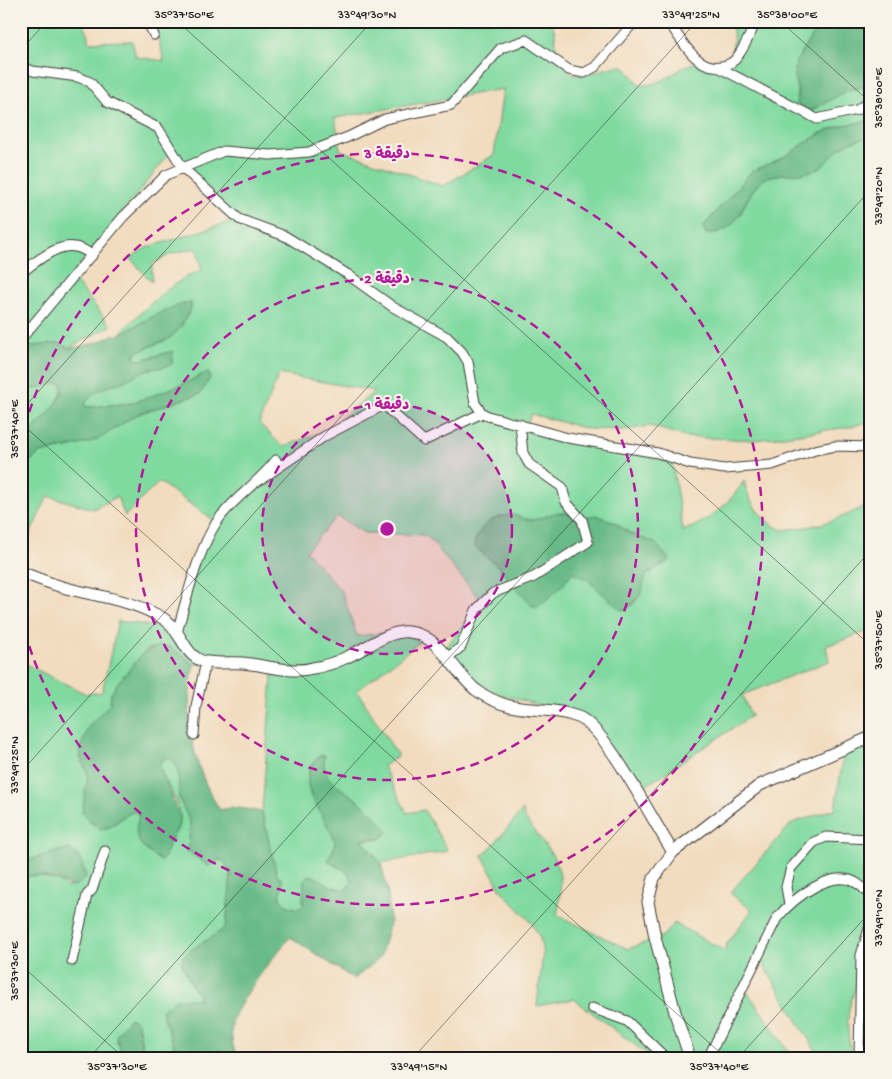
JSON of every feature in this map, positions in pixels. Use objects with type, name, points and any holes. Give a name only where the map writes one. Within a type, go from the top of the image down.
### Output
[{"type":"street","points":[[147,21],[154,36]]},
{"type":"street","points":[[668,21],[692,56],[702,62],[718,67],[818,119],[857,110],[871,100]]},
{"type":"street","points":[[718,67],[730,65],[738,56],[756,21]]},
{"type":"street","points":[[21,339],[123,217],[166,175],[224,151],[270,155],[309,152],[348,137],[385,119],[451,105],[501,48],[515,42],[526,40],[569,70],[584,74],[596,67],[633,22]]},
{"type":"street","points":[[21,67],[33,71],[78,77],[90,82],[107,102],[158,128],[183,168],[239,219],[285,236],[347,274],[393,307],[447,337],[462,352],[468,362],[475,403],[482,413],[494,419],[520,424],[568,438],[658,453],[690,464],[725,469],[772,465],[815,450],[835,446],[871,447]]},
{"type":"street","points":[[21,272],[62,246],[78,246],[92,256]]},
{"type":"street","points":[[257,482],[325,436],[384,405],[424,441],[482,413]]},
{"type":"street","points":[[447,658],[461,647],[476,610],[493,593],[534,577],[588,542],[582,520],[566,502],[562,487],[529,464],[523,453],[520,424]]},
{"type":"street","points":[[177,633],[190,586],[210,533],[220,516],[257,482],[276,460]]},
{"type":"street","points":[[21,572],[66,588],[114,598],[162,618],[177,633],[192,656],[206,662],[243,663],[270,668],[307,670],[347,657],[397,632],[421,635],[435,644],[463,678],[476,689],[503,705],[570,714],[589,724],[608,747],[672,852]]},
{"type":"street","points":[[194,735],[196,706],[206,662]]},
{"type":"street","points":[[690,1058],[654,937],[648,902],[654,878],[672,852],[760,785],[871,736]]},
{"type":"street","points":[[789,904],[786,887],[791,868],[814,842],[826,837],[871,839]]},
{"type":"street","points":[[72,961],[87,895],[92,890],[105,851]]},
{"type":"street","points":[[708,1058],[777,918],[789,904],[824,883],[844,878],[854,881],[863,888],[871,899]]},
{"type":"street","points":[[859,1058],[858,1025],[861,955],[871,922]]},
{"type":"street","points":[[592,1008],[627,1021],[666,1058]]},
{"type":"green space","points":[[21,21],[83,21],[90,42],[132,41],[136,57],[164,61],[154,21],[551,21],[555,32],[556,55],[573,75],[624,66],[640,85],[658,82],[699,61],[723,62],[730,53],[733,43],[731,21],[824,21],[824,24],[804,47],[798,60],[796,98],[810,111],[848,90],[871,85],[871,120],[840,126],[821,133],[784,157],[751,172],[703,227],[741,214],[750,195],[764,179],[774,175],[814,169],[846,144],[871,136],[871,421],[850,427],[755,440],[687,437],[650,426],[625,430],[588,429],[531,414],[526,428],[672,462],[683,531],[718,511],[732,498],[744,481],[749,497],[757,510],[767,521],[781,530],[828,522],[849,514],[871,502],[871,630],[826,646],[829,661],[742,695],[751,716],[647,785],[582,721],[542,706],[495,693],[461,675],[441,654],[481,601],[429,538],[423,535],[364,533],[337,516],[306,551],[342,592],[357,636],[414,630],[418,643],[357,691],[398,756],[383,766],[407,813],[424,810],[448,851],[381,863],[362,840],[380,839],[373,822],[356,799],[330,781],[319,756],[309,768],[310,795],[335,840],[335,846],[330,856],[332,864],[345,870],[353,881],[345,890],[324,884],[314,876],[304,881],[303,905],[298,909],[286,905],[280,899],[282,880],[277,875],[262,812],[273,663],[194,664],[170,647],[158,646],[146,650],[117,684],[111,694],[110,704],[88,729],[80,757],[88,774],[90,822],[98,827],[109,827],[136,811],[139,816],[137,832],[140,843],[148,852],[161,861],[165,857],[167,847],[180,820],[178,806],[159,765],[164,758],[170,757],[178,766],[179,798],[190,822],[190,834],[215,863],[219,860],[225,861],[231,875],[226,926],[188,952],[181,961],[194,990],[199,994],[198,999],[176,1001],[162,1011],[178,1058],[144,1058],[138,1022],[116,1041],[120,1047],[120,1058],[21,1058],[21,878],[34,875],[58,881],[66,887],[71,887],[86,877],[80,858],[70,849],[53,852],[21,863],[21,662],[86,694],[102,692],[118,621],[171,629],[212,519],[159,482],[125,516],[117,497],[93,509],[48,496],[21,553],[21,468],[40,453],[72,447],[114,429],[132,417],[146,411],[200,394],[210,378],[208,372],[181,385],[132,403],[83,406],[93,393],[145,370],[152,369],[168,352],[141,360],[134,359],[135,353],[168,339],[176,332],[187,317],[191,303],[165,310],[118,335],[167,290],[202,270],[196,248],[171,254],[152,264],[152,282],[130,258],[146,248],[233,221],[228,211],[171,152],[71,276],[111,326],[69,348],[58,343],[21,348]],"holes":[[[503,89],[494,155],[443,186],[340,150],[335,118]],[[279,374],[375,391],[327,430],[283,447],[259,423]],[[563,513],[614,522],[670,560],[646,575],[636,601],[628,607],[622,609],[588,580],[572,572],[563,585],[536,607],[531,605],[498,566],[474,546],[491,520],[511,516],[532,520]]]},
{"type":"green space","points":[[824,21],[871,21],[871,85],[848,90],[810,111],[797,104],[798,90],[794,77],[796,62],[811,37],[824,24]]},
{"type":"green space","points":[[871,120],[871,136],[842,147],[824,164],[813,171],[766,178],[754,189],[734,222],[718,232],[706,234],[703,227],[751,172],[784,157],[821,133],[840,126]]},
{"type":"green space","points":[[191,303],[191,309],[174,335],[135,353],[134,359],[141,360],[173,351],[172,364],[146,370],[125,381],[100,390],[91,396],[84,406],[132,403],[181,385],[208,372],[210,378],[200,394],[137,414],[102,437],[89,443],[40,453],[21,468],[21,441],[41,422],[54,406],[62,390],[62,383],[21,391],[21,348],[58,343],[69,348],[80,347],[101,341],[112,335],[119,335],[165,310]]},
{"type":"green space","points":[[50,383],[62,383],[59,398],[48,414],[21,441],[21,391]]},
{"type":"green space","points":[[555,513],[570,513],[583,518],[596,515],[614,522],[630,534],[655,543],[670,560],[646,575],[641,594],[627,609],[621,610],[588,580],[572,572],[563,585],[537,608],[531,605],[498,566],[474,546],[479,532],[495,518],[510,515],[532,520]]},
{"type":"green space","points":[[158,646],[170,647],[194,664],[189,702],[190,721],[192,740],[202,776],[220,810],[233,807],[262,812],[277,875],[282,879],[280,899],[286,905],[298,909],[303,905],[304,880],[308,875],[345,890],[353,881],[345,870],[328,861],[335,843],[313,799],[308,783],[308,775],[319,756],[325,755],[324,764],[328,777],[364,806],[388,832],[380,839],[369,838],[362,840],[381,863],[388,892],[390,921],[380,958],[354,979],[290,937],[257,979],[235,1015],[231,1033],[237,1058],[178,1058],[162,1011],[176,999],[198,999],[199,994],[194,990],[181,961],[193,948],[214,936],[226,926],[231,875],[224,861],[219,860],[208,866],[188,851],[190,822],[179,798],[178,766],[170,758],[164,758],[159,765],[180,816],[178,827],[168,846],[165,857],[161,861],[148,852],[137,838],[136,832],[139,816],[136,811],[126,815],[110,826],[100,829],[82,813],[88,774],[79,751],[90,724],[110,704],[111,694],[117,684],[142,654]]},
{"type":"green space","points":[[871,738],[871,981],[860,976],[849,1008],[848,1034],[852,1058],[820,1058],[762,962],[744,987],[793,1058],[652,1058],[574,999],[537,1006],[543,954],[540,938],[532,923],[501,890],[482,855],[487,852],[523,810],[524,817],[550,852],[559,871],[561,883],[557,915],[628,949],[663,936],[674,923],[725,951],[726,945],[752,910],[730,893],[792,823],[835,809],[844,752]]},
{"type":"green space","points":[[70,849],[80,858],[86,877],[75,886],[69,886],[54,879],[40,876],[21,878],[21,863],[53,852]]},
{"type":"green space","points":[[133,1018],[137,1022],[144,1058],[120,1058],[121,1052],[116,1036],[129,1019]]}]
